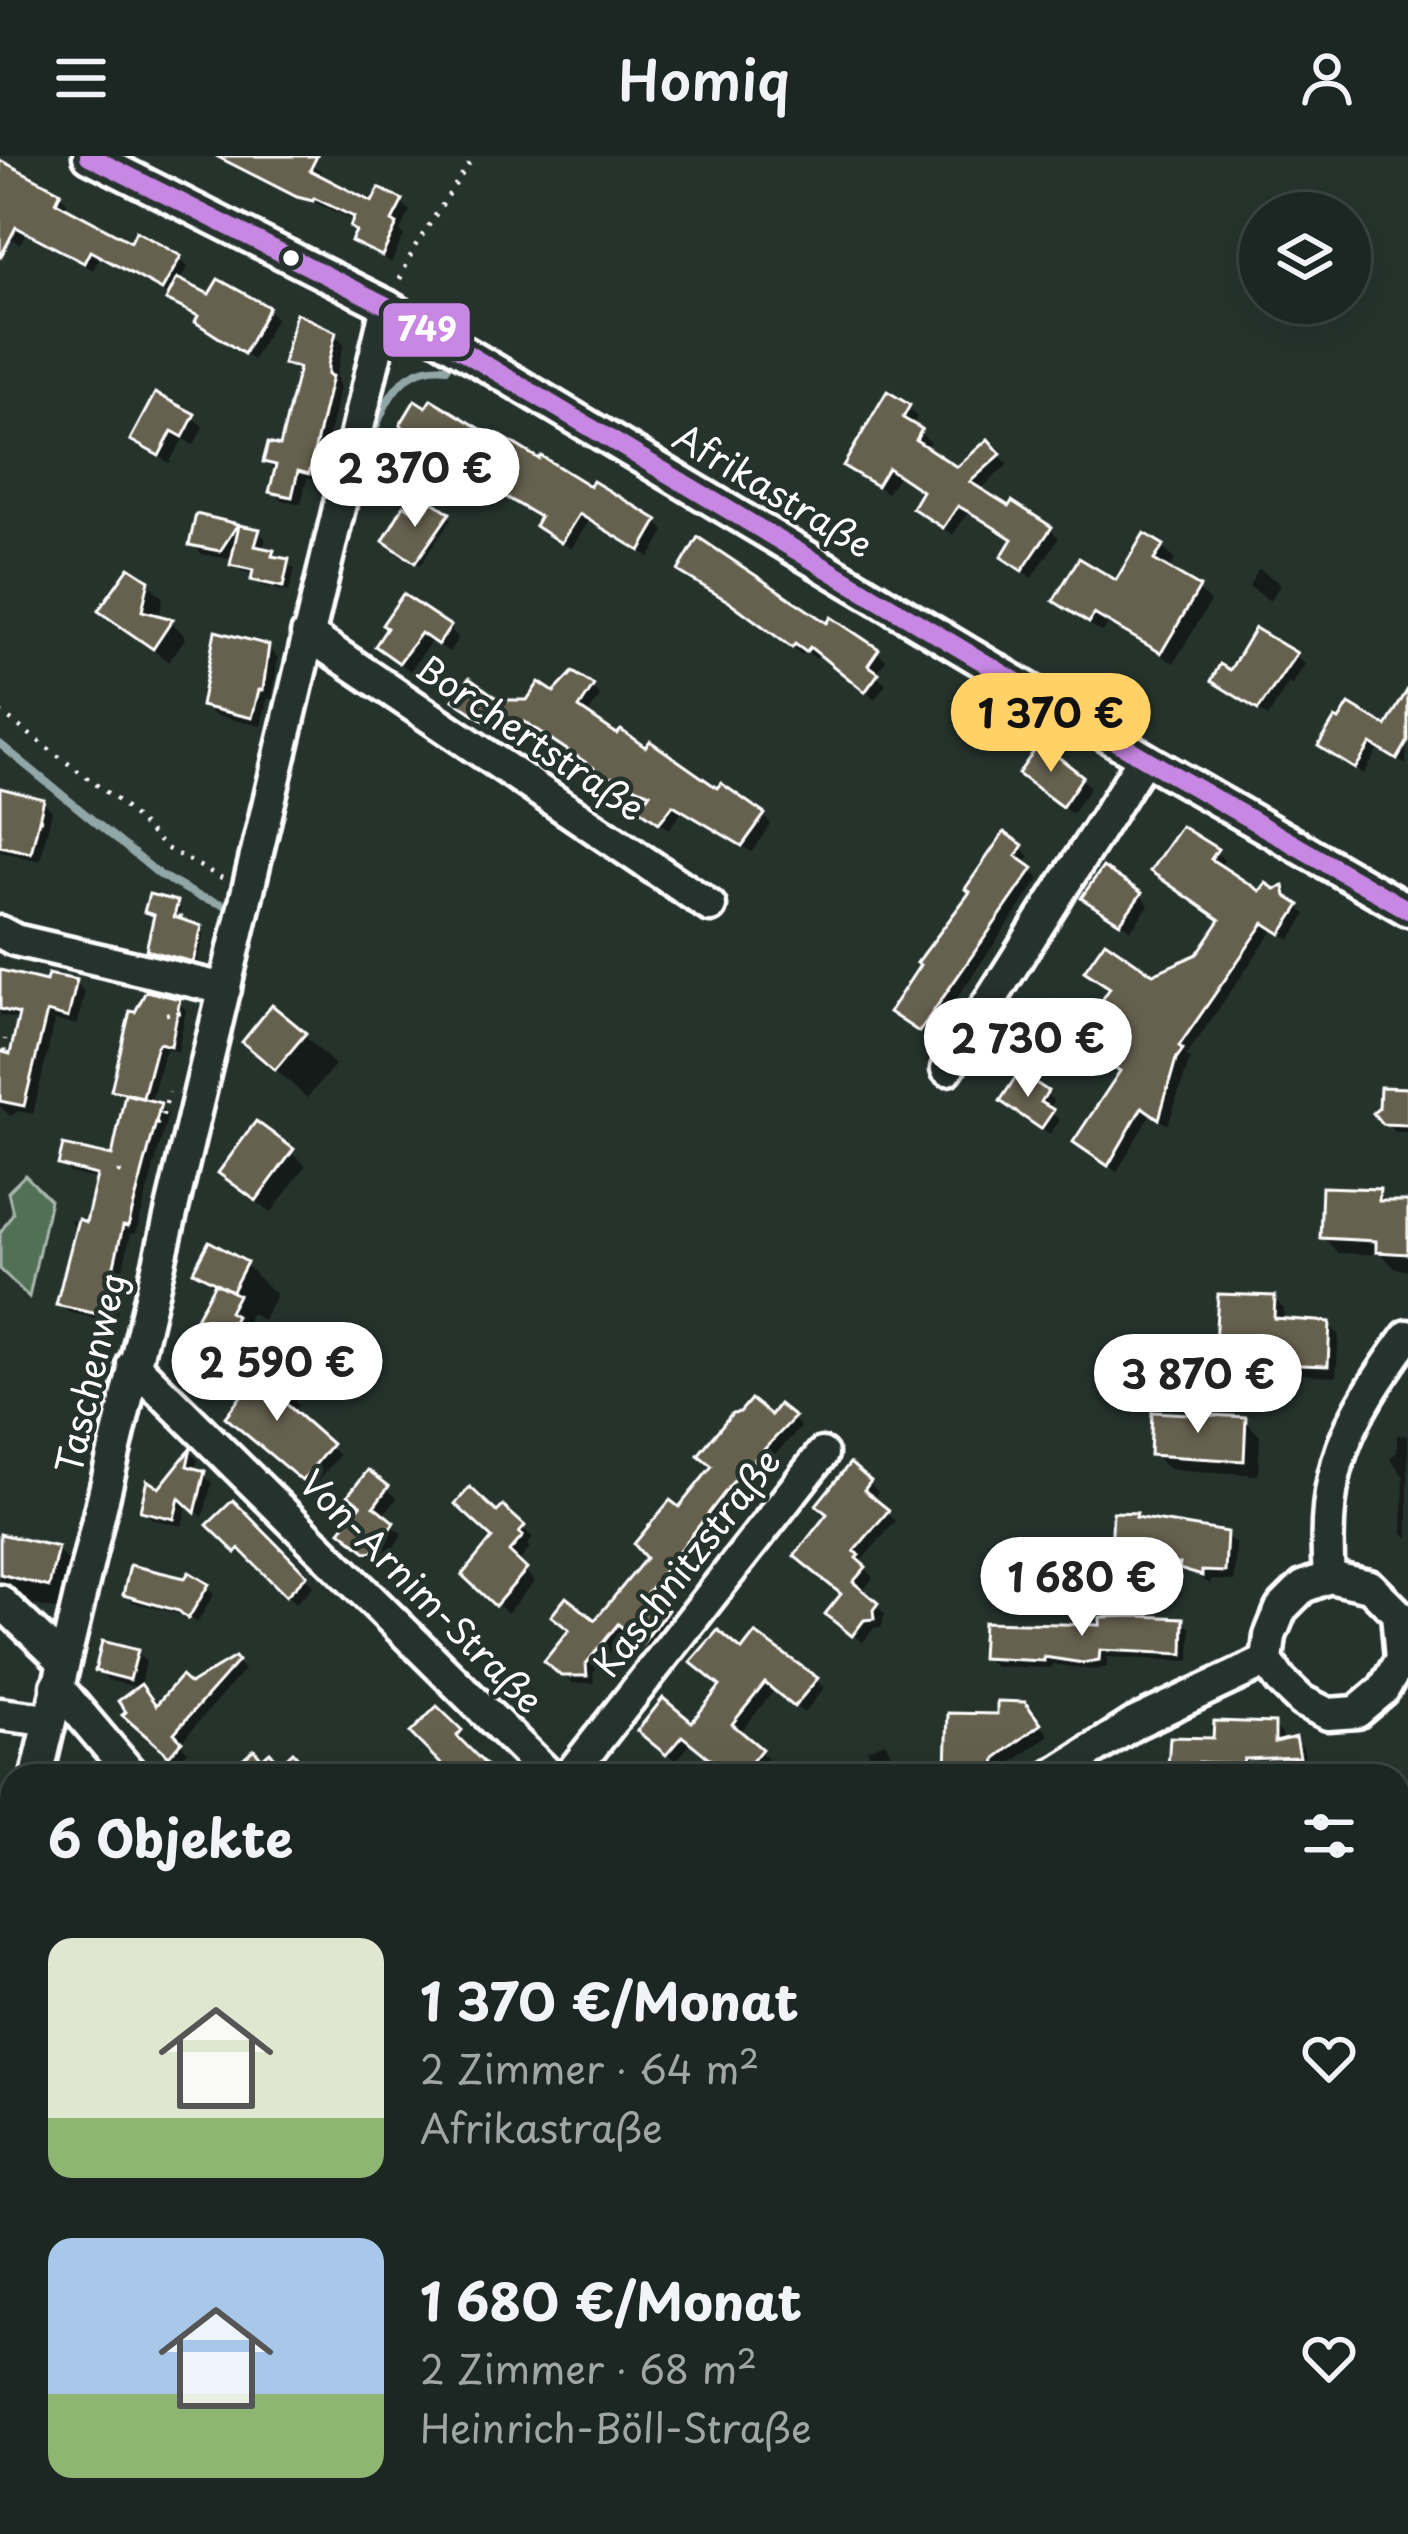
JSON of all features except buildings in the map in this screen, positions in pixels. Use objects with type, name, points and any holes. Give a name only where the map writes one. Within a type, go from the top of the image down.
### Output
[{"type":"street","name":"Afrikastraße","points":[[105,160],[387,306],[1408,910]]},
{"type":"street","name":"Taschenweg","points":[[39,1764],[133,1364],[212,996],[247,894],[387,306]]},
{"type":"street","name":"Borchertstraße","points":[[308,634],[710,906]]},
{"type":"street","points":[[947,1070],[1144,758]]},
{"type":"street","points":[[0,932],[212,996]]},
{"type":"street","points":[[1330,1577],[1328,1506],[1345,1432],[1408,1336]]},
{"type":"street","name":"Von-Arnim-Straße","points":[[133,1364],[538,1764]]},
{"type":"street","name":"Kaschnitzstraße","points":[[578,1764],[822,1454]]},
{"type":"street","points":[[1330,1577],[1370,1586],[1402,1611],[1401,1660],[1394,1677],[1357,1712],[1328,1714],[1302,1701],[1281,1682],[1268,1661],[1270,1636],[1281,1609],[1303,1587],[1330,1577]]},
{"type":"street","points":[[0,1601],[125,1764]]},
{"type":"street","points":[[1071,1764],[1135,1723],[1268,1661]]},
{"type":"street","points":[[0,1714],[47,1720]]},
{"type":"path","points":[[387,306],[414,248],[474,156]]},
{"type":"path","points":[[0,712],[118,801],[166,848],[247,894]]},
{"type":"path","points":[[166,1014],[186,1014],[212,996]]},
{"type":"path","points":[[4,1052],[5,1039]]},
{"type":"path","points":[[156,1124],[161,1122],[169,1092]]},
{"type":"path","points":[[111,1279],[124,1273],[130,1262]]},
{"type":"green space","points":[[25,1175],[50,1200],[29,1297],[0,1269],[0,1233],[13,1213],[8,1192]]},
{"type":"waterway","points":[[367,454],[385,407],[403,382],[429,368],[447,368]]},
{"type":"waterway","points":[[356,502],[362,477]]},
{"type":"waterway","points":[[0,744],[160,875],[225,905]]},
{"type":"transit line","name":"749","points":[[89,156],[387,306],[1408,910]]}]
